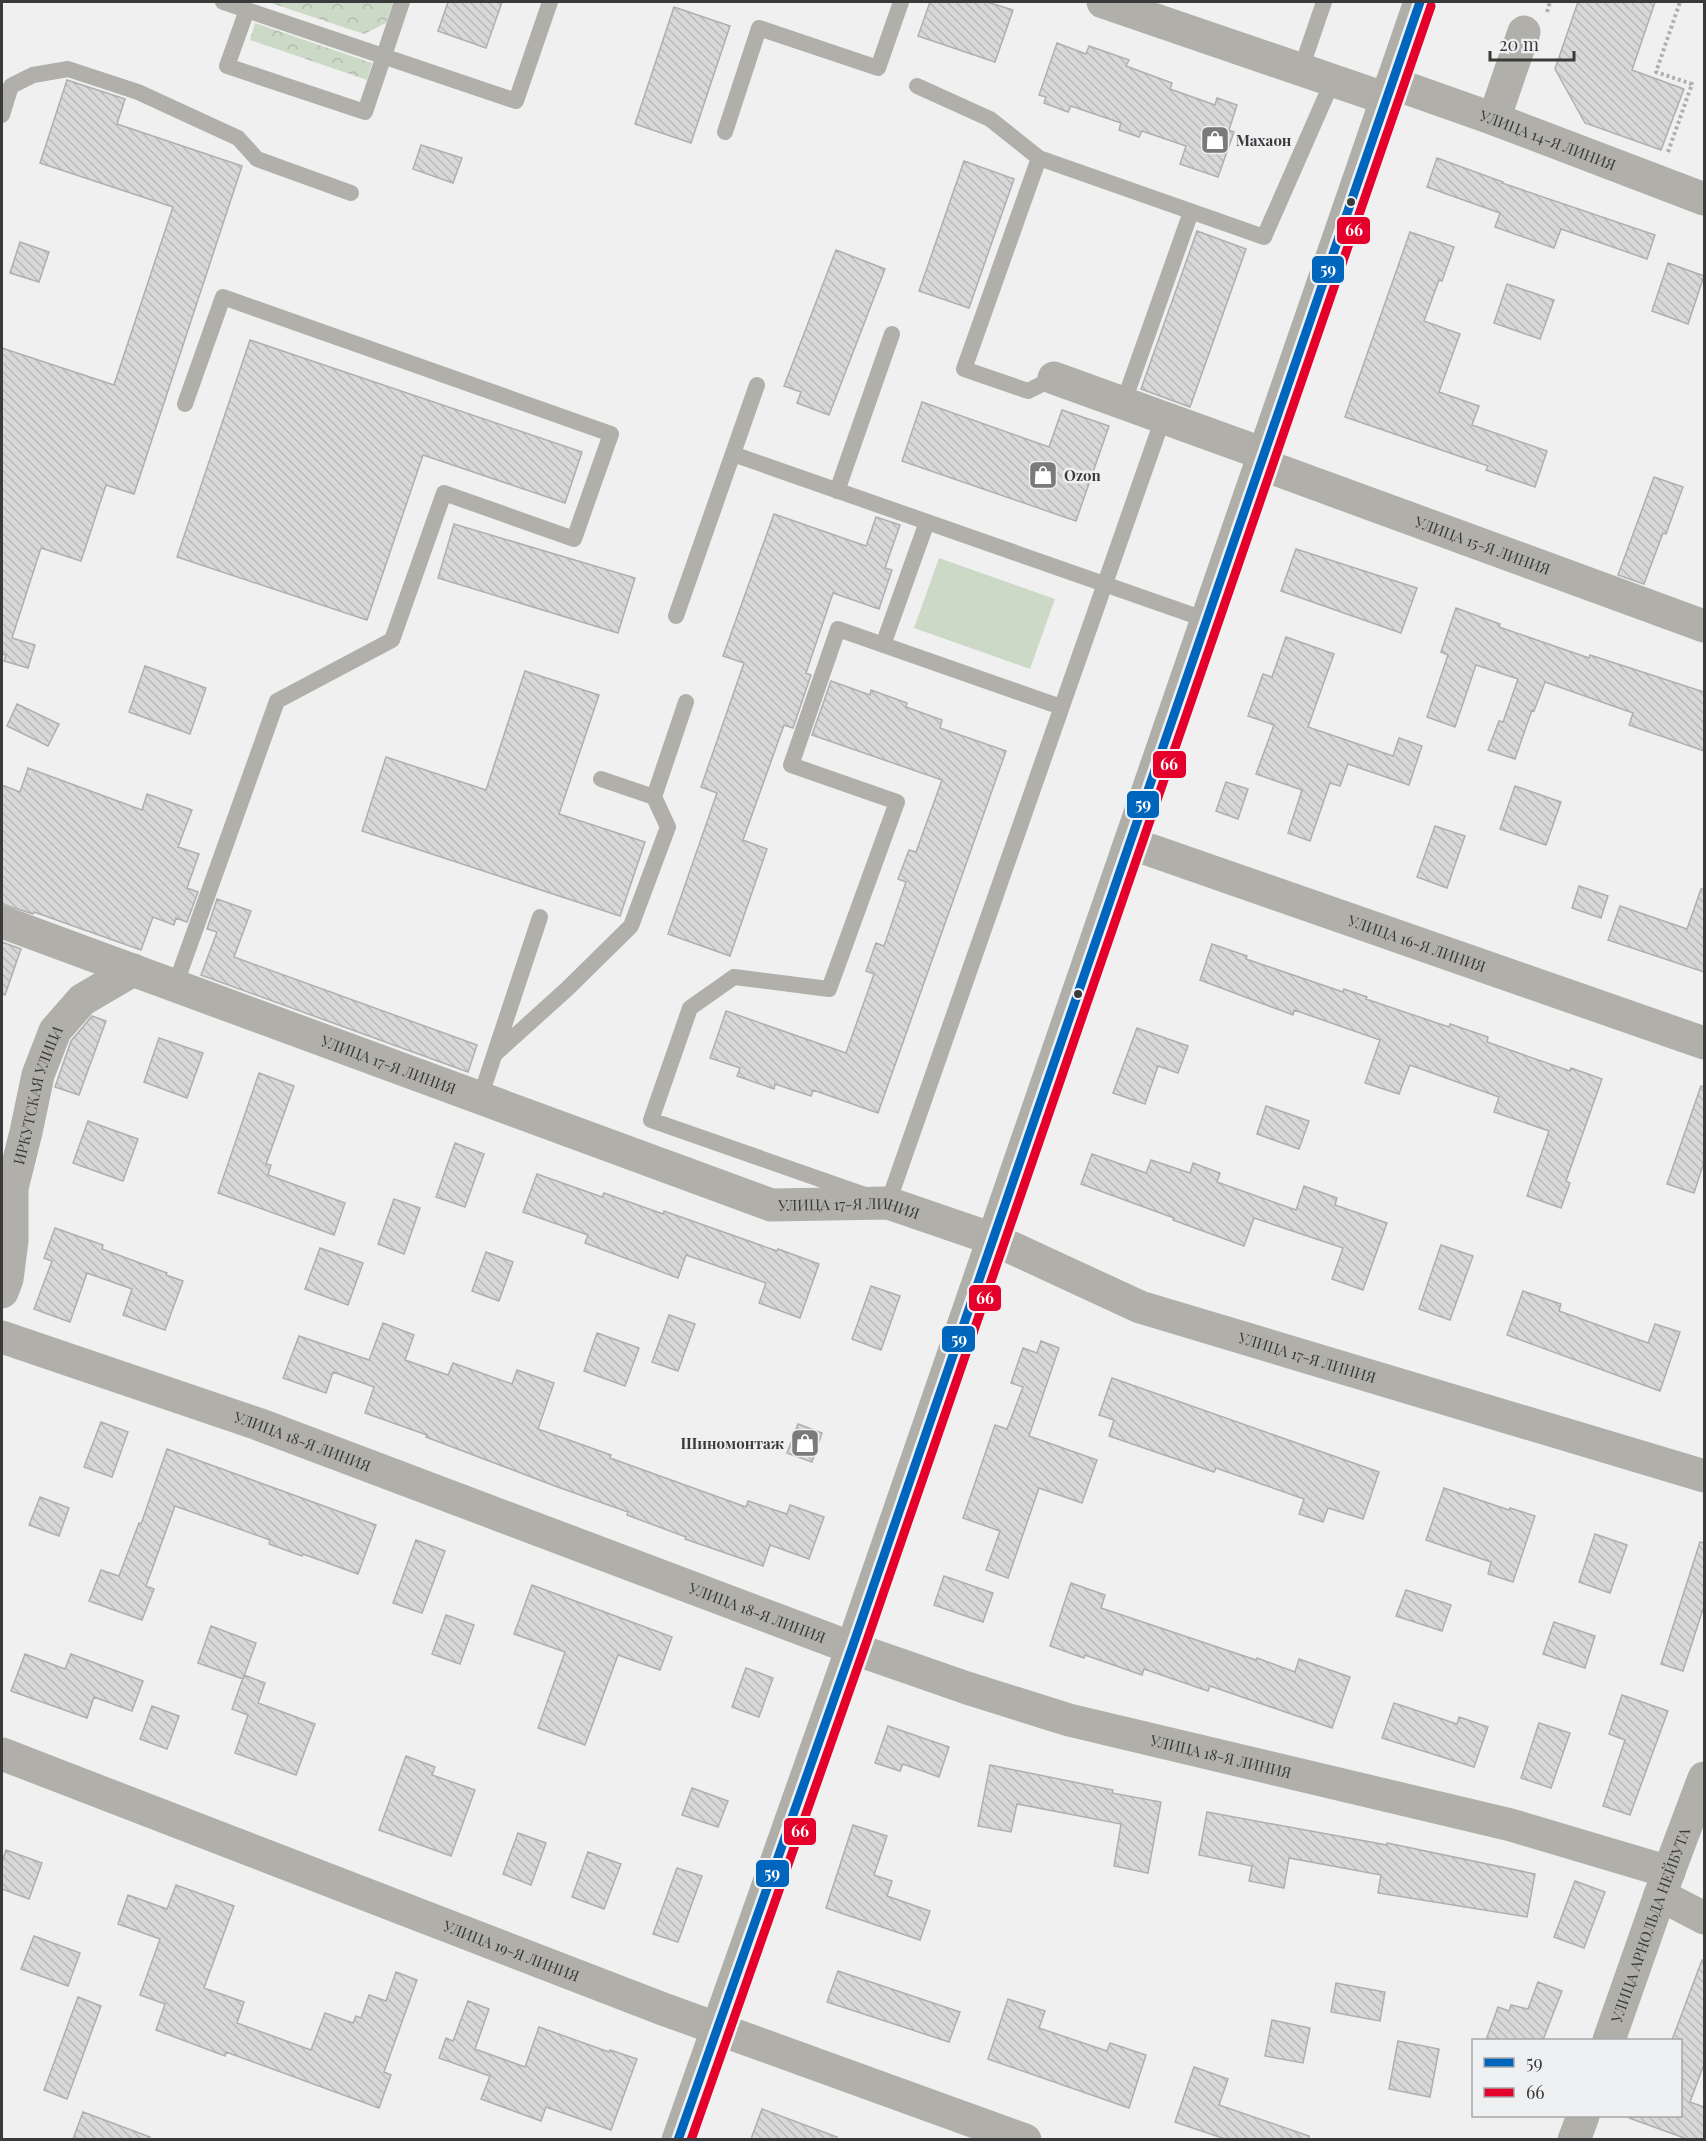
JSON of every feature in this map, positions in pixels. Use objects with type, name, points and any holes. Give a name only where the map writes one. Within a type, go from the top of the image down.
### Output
[{"type":"main road","points":[[678,2139],[852,1648],[1420,2]]},
{"type":"street","name":"УЛИЦА 14-Я ЛИНИЯ","points":[[1103,2],[1333,80],[1389,91],[1494,119],[1703,193]]},
{"type":"street","points":[[1494,119],[1535,22]]},
{"type":"street","name":"УЛИЦА 15-Я ЛИНИЯ","points":[[1054,378],[1704,626]]},
{"type":"street","name":"УЛИЦА 16-Я ЛИНИЯ","points":[[1130,843],[1704,1043]]},
{"type":"street","name":"УЛИЦА 17-Я ЛИНИЯ","points":[[2,922],[771,1205],[888,1203],[993,1239],[1140,1307],[1704,1476]]},
{"type":"street","name":"ИРКУТСКАЯ УЛИЦА","points":[[2,1292],[7,1279],[12,1241],[12,1188],[38,1074],[55,1031],[82,1000],[133,970]]},
{"type":"street","name":"УЛИЦА 18-Я ЛИНИЯ","points":[[2,1337],[258,1424],[852,1648],[968,1688],[1068,1720],[1511,1825],[1665,1883],[1704,1918]]},
{"type":"street","name":"УЛИЦА 19-Я ЛИНИЯ","points":[[2,1754],[718,2029],[1024,2139]]},
{"type":"street","name":"УЛИЦА АРНОЛЬДА НЕЙБУТА","points":[[1609,2039],[1704,1778]]},
{"type":"street","points":[[1574,2139],[1582,2117]]},
{"type":"lane","points":[[223,2],[516,101],[550,2]]},
{"type":"lane","points":[[247,10],[227,66],[365,112],[402,2]]},
{"type":"lane","points":[[725,132],[759,28],[878,68],[901,2]]},
{"type":"lane","points":[[1300,69],[1324,2]]},
{"type":"lane","points":[[2,115],[11,86],[33,75],[68,69],[138,92],[238,138],[257,159],[351,193]]},
{"type":"lane","points":[[918,86],[990,119],[1039,158],[1264,237],[1333,80]]},
{"type":"lane","points":[[1039,158],[964,369],[1028,392],[1054,378]]},
{"type":"lane","points":[[1123,404],[1191,212]]},
{"type":"lane","points":[[176,986],[277,701],[392,640],[444,493],[573,539],[611,434],[223,297],[185,404]]},
{"type":"lane","points":[[837,491],[892,334]]},
{"type":"lane","points":[[676,616],[757,385]]},
{"type":"lane","points":[[1061,708],[838,629],[791,765],[897,802],[829,989],[734,977],[690,1008],[651,1120],[888,1203],[1163,418]]},
{"type":"lane","points":[[733,454],[1207,620]]},
{"type":"lane","points":[[884,645],[927,522]]},
{"type":"lane","points":[[495,1054],[567,989],[631,926],[668,827],[654,797],[686,702]]},
{"type":"lane","points":[[601,779],[654,797]]},
{"type":"lane","points":[[480,1098],[540,917]]},
{"type":"path","points":[[1535,22],[1550,2]]},
{"type":"path","points":[[1665,162],[1692,84],[1656,72],[1680,2]]},
{"type":"green space","points":[[268,2],[393,2],[386,23],[364,34]]},
{"type":"green space","points":[[255,23],[372,63],[367,80],[250,40]]},
{"type":"green space","points":[[939,558],[1055,599],[1030,669],[914,628]]},
{"type":"building","points":[[448,2],[502,2],[486,48],[438,31]]},
{"type":"building","points":[[930,2],[987,2],[1013,10],[995,62],[918,36]]},
{"type":"building","points":[[1578,2],[1655,2],[1632,70],[1684,89],[1661,150],[1585,123],[1555,69]]},
{"type":"building","points":[[674,7],[730,26],[691,143],[635,124]]},
{"type":"building","points":[[1057,43],[1086,54],[1089,46],[1129,60],[1126,66],[1172,83],[1170,89],[1215,105],[1217,98],[1237,105],[1229,130],[1234,132],[1218,177],[1180,164],[1186,146],[1142,131],[1139,137],[1119,130],[1121,123],[1071,106],[1068,112],[1044,103],[1046,97],[1039,95]]},
{"type":"building","points":[[67,80],[125,99],[117,124],[242,166],[134,494],[106,485],[81,561],[41,548],[12,638],[35,645],[28,668],[4,661],[6,655],[2,654],[2,348],[114,385],[173,207],[40,163]]},
{"type":"building","points":[[421,145],[462,158],[453,183],[413,169]]},
{"type":"building","points":[[1437,158],[1502,183],[1655,235],[1647,259],[1561,229],[1554,248],[1495,227],[1500,213],[1427,187]]},
{"type":"building","points":[[964,161],[1014,179],[969,308],[919,291]]},
{"type":"building","points":[[1197,231],[1246,249],[1190,407],[1141,389]]},
{"type":"building","points":[[1410,232],[1454,247],[1424,321],[1460,334],[1439,392],[1479,406],[1472,425],[1547,451],[1535,487],[1486,470],[1488,466],[1345,417]]},
{"type":"building","points":[[20,242],[49,252],[39,282],[10,273]]},
{"type":"building","points":[[836,250],[885,269],[829,415],[797,403],[801,392],[784,386]]},
{"type":"building","points":[[1668,263],[1704,276],[1688,324],[1652,311]]},
{"type":"building","points":[[1507,284],[1554,300],[1540,339],[1494,323]]},
{"type":"building","points":[[250,340],[582,452],[565,503],[423,455],[367,620],[177,557]]},
{"type":"building","points":[[922,402],[1049,447],[1062,410],[1109,426],[1076,521],[902,461]]},
{"type":"building","points":[[1654,477],[1683,487],[1644,584],[1618,575]]},
{"type":"building","points":[[774,514],[866,546],[876,517],[900,525],[885,568],[892,570],[879,609],[833,593],[806,673],[811,675],[793,728],[784,725],[743,840],[767,849],[730,956],[668,934],[717,793],[701,787],[744,663],[723,656]]},
{"type":"building","points":[[454,524],[635,578],[618,633],[438,578]]},
{"type":"building","points":[[1296,549],[1417,588],[1401,633],[1281,591]]},
{"type":"building","points":[[1456,608],[1500,624],[1499,627],[1589,658],[1590,655],[1704,692],[1704,751],[1629,725],[1633,713],[1545,682],[1534,711],[1532,710],[1515,759],[1488,750],[1499,721],[1503,722],[1518,679],[1476,665],[1455,727],[1427,717],[1448,655],[1441,652]]},
{"type":"building","points":[[1286,637],[1334,654],[1308,727],[1393,756],[1399,738],[1422,746],[1409,785],[1348,764],[1340,786],[1330,783],[1310,841],[1288,833],[1302,790],[1256,774],[1274,725],[1248,716],[1263,674],[1272,677]]},
{"type":"building","points":[[145,666],[206,688],[190,734],[129,712]]},
{"type":"building","points":[[525,671],[599,695],[559,814],[645,842],[620,916],[362,831],[386,757],[486,790]]},
{"type":"building","points":[[831,681],[870,695],[871,690],[907,703],[906,707],[942,720],[940,728],[1006,751],[878,1113],[813,1090],[811,1096],[775,1084],[774,1089],[737,1076],[740,1068],[710,1058],[726,1011],[846,1053],[874,974],[866,971],[876,943],[884,946],[906,882],[898,879],[909,850],[916,852],[942,780],[812,735]]},
{"type":"building","points":[[17,704],[59,724],[48,746],[7,726]]},
{"type":"building","points":[[28,768],[142,810],[147,794],[192,810],[178,847],[199,854],[187,888],[198,892],[187,922],[176,918],[174,925],[153,917],[141,950],[34,912],[33,914],[2,904],[2,785],[20,792]]},
{"type":"building","points":[[1226,782],[1248,789],[1238,819],[1216,811]]},
{"type":"building","points":[[1515,786],[1561,802],[1546,845],[1500,829]]},
{"type":"building","points":[[1435,826],[1465,836],[1447,888],[1417,877]]},
{"type":"building","points":[[1579,886],[1608,896],[1601,918],[1572,908]]},
{"type":"building","points":[[1701,889],[1704,889],[1704,972],[1608,940],[1620,906],[1687,929]]},
{"type":"building","points":[[217,899],[251,911],[234,957],[477,1045],[468,1072],[201,975],[217,932],[207,929]]},
{"type":"building","points":[[2,942],[21,949],[5,995],[2,994]]},
{"type":"building","points":[[1212,944],[1247,956],[1246,959],[1343,992],[1344,989],[1367,997],[1366,999],[1449,1027],[1450,1024],[1488,1037],[1487,1042],[1570,1071],[1571,1068],[1602,1079],[1566,1181],[1570,1183],[1561,1208],[1527,1196],[1549,1131],[1494,1112],[1499,1097],[1410,1065],[1399,1094],[1365,1083],[1380,1040],[1294,1010],[1293,1015],[1200,980]]},
{"type":"building","points":[[92,1016],[106,1021],[79,1095],[55,1087],[71,1041]]},
{"type":"building","points":[[1137,1028],[1188,1046],[1178,1073],[1158,1066],[1145,1104],[1113,1093]]},
{"type":"building","points":[[159,1038],[203,1053],[187,1098],[144,1082]]},
{"type":"building","points":[[259,1073],[294,1086],[266,1164],[271,1165],[268,1175],[345,1203],[334,1235],[218,1193]]},
{"type":"building","points":[[1701,1086],[1704,1087],[1704,1162],[1694,1193],[1667,1184]]},
{"type":"building","points":[[1266,1106],[1309,1121],[1299,1149],[1257,1134]]},
{"type":"building","points":[[88,1121],[138,1139],[123,1181],[73,1163]]},
{"type":"building","points":[[455,1143],[484,1154],[465,1207],[436,1197]]},
{"type":"building","points":[[1092,1154],[1146,1173],[1151,1160],[1190,1173],[1193,1163],[1220,1173],[1217,1182],[1296,1210],[1304,1186],[1337,1198],[1335,1205],[1387,1223],[1363,1290],[1332,1279],[1343,1248],[1254,1218],[1244,1246],[1081,1184]]},
{"type":"building","points":[[537,1174],[602,1197],[604,1193],[663,1214],[664,1211],[819,1264],[800,1318],[759,1303],[766,1283],[686,1255],[678,1278],[585,1243],[588,1235],[523,1212]]},
{"type":"building","points":[[394,1199],[420,1208],[404,1254],[378,1244]]},
{"type":"building","points":[[55,1228],[103,1245],[102,1249],[183,1281],[165,1330],[123,1315],[132,1289],[87,1273],[70,1322],[34,1309],[52,1261],[44,1258]]},
{"type":"building","points":[[1441,1245],[1473,1256],[1450,1320],[1419,1309]]},
{"type":"building","points":[[320,1248],[363,1263],[348,1305],[305,1289]]},
{"type":"building","points":[[486,1252],[513,1262],[499,1301],[472,1291]]},
{"type":"building","points":[[871,1286],[900,1296],[881,1350],[852,1339]]},
{"type":"building","points":[[1523,1291],[1561,1304],[1559,1311],[1648,1343],[1655,1324],[1680,1332],[1660,1391],[1507,1335]]},
{"type":"building","points":[[669,1315],[695,1324],[678,1371],[652,1362]]},
{"type":"building","points":[[383,1323],[414,1335],[405,1360],[448,1375],[453,1363],[512,1384],[517,1370],[554,1383],[538,1429],[611,1455],[610,1458],[746,1507],[748,1501],[787,1514],[790,1505],[824,1517],[809,1559],[770,1545],[763,1566],[685,1539],[686,1537],[627,1515],[628,1512],[365,1413],[374,1387],[333,1372],[326,1393],[283,1378],[299,1336],[369,1360]]},
{"type":"building","points":[[597,1333],[639,1348],[625,1386],[584,1371]]},
{"type":"building","points":[[1041,1341],[1059,1348],[1029,1436],[1097,1460],[1082,1503],[1039,1488],[1008,1578],[986,1570],[1000,1531],[963,1518],[995,1425],[1007,1429],[1023,1387],[1011,1383],[1023,1348],[1037,1353]]},
{"type":"building","points":[[1112,1378],[1379,1472],[1363,1519],[1328,1508],[1323,1522],[1299,1514],[1304,1499],[1216,1468],[1214,1472],[1109,1436],[1114,1420],[1099,1415]]},
{"type":"building","points":[[101,1422],[128,1432],[112,1477],[84,1467]]},
{"type":"building","name":"Шиномонтаж","points":[[798,1424],[822,1433],[812,1462],[787,1453]]},
{"type":"building","points":[[167,1449],[376,1525],[358,1574],[269,1544],[270,1540],[175,1506],[146,1586],[154,1589],[142,1620],[89,1601],[101,1570],[119,1576],[139,1523],[141,1524]]},
{"type":"building","points":[[1444,1488],[1509,1510],[1510,1508],[1535,1516],[1513,1582],[1488,1574],[1491,1562],[1426,1540]]},
{"type":"building","points":[[40,1497],[69,1508],[59,1536],[29,1525]]},
{"type":"building","points":[[1595,1534],[1627,1545],[1610,1593],[1579,1582]]},
{"type":"building","points":[[416,1540],[445,1551],[422,1613],[393,1603]]},
{"type":"building","points":[[1700,1542],[1704,1543],[1704,1606],[1683,1671],[1661,1664]]},
{"type":"building","points":[[944,1576],[993,1593],[983,1622],[934,1605]]},
{"type":"building","points":[[1071,1583],[1105,1595],[1101,1608],[1295,1672],[1299,1659],[1350,1677],[1332,1728],[1210,1686],[1208,1691],[1144,1669],[1142,1675],[1085,1655],[1084,1658],[1050,1646]]},
{"type":"building","points":[[532,1585],[672,1637],[660,1670],[618,1655],[585,1745],[538,1728],[565,1652],[514,1634]]},
{"type":"building","points":[[1406,1590],[1451,1605],[1442,1631],[1396,1616]]},
{"type":"building","points":[[446,1615],[474,1625],[460,1664],[432,1654]]},
{"type":"building","points":[[1554,1622],[1595,1636],[1585,1668],[1543,1654]]},
{"type":"building","points":[[211,1626],[256,1643],[243,1679],[198,1663]]},
{"type":"building","points":[[25,1654],[65,1669],[71,1654],[143,1681],[132,1711],[94,1697],[87,1718],[11,1691]]},
{"type":"building","points":[[746,1668],[773,1678],[759,1717],[732,1707]]},
{"type":"building","points":[[244,1675],[265,1683],[258,1703],[315,1724],[296,1775],[235,1753],[248,1715],[232,1709]]},
{"type":"building","points":[[1622,1695],[1668,1711],[1630,1815],[1603,1806],[1625,1740],[1609,1734]]},
{"type":"building","points":[[1394,1703],[1457,1724],[1459,1717],[1488,1727],[1474,1767],[1382,1738]]},
{"type":"building","points":[[152,1706],[179,1716],[167,1749],[140,1739]]},
{"type":"building","points":[[1539,1723],[1570,1733],[1551,1788],[1521,1778]]},
{"type":"building","points":[[888,1726],[949,1747],[939,1777],[903,1764],[900,1771],[875,1763]]},
{"type":"building","points":[[406,1756],[435,1767],[432,1775],[475,1790],[451,1856],[379,1830]]},
{"type":"building","points":[[990,1765],[1161,1802],[1148,1873],[1114,1866],[1121,1824],[1017,1804],[1011,1832],[978,1826]]},
{"type":"building","points":[[692,1788],[728,1801],[718,1827],[682,1815]]},
{"type":"building","points":[[1207,1812],[1387,1845],[1387,1843],[1535,1874],[1527,1917],[1378,1893],[1381,1875],[1289,1858],[1284,1888],[1249,1881],[1252,1866],[1199,1855]]},
{"type":"building","points":[[853,1825],[887,1836],[874,1875],[892,1881],[887,1896],[930,1911],[920,1940],[826,1908]]},
{"type":"building","points":[[518,1833],[546,1843],[531,1885],[503,1874]]},
{"type":"building","points":[[6,1850],[42,1863],[29,1899],[2,1889],[2,1862]]},
{"type":"building","points":[[588,1852],[621,1864],[604,1909],[572,1897]]},
{"type":"building","points":[[677,1868],[702,1876],[678,1942],[653,1934]]},
{"type":"building","points":[[1575,1881],[1605,1892],[1584,1948],[1554,1937]]},
{"type":"building","points":[[176,1885],[234,1906],[204,1988],[244,2002],[237,2023],[311,2050],[325,2013],[353,2023],[356,2016],[361,2018],[369,1995],[386,2001],[396,1972],[417,1980],[384,2072],[391,2075],[379,2108],[226,2052],[225,2056],[156,2030],[165,2004],[140,1995],[160,1939],[118,1924],[128,1895],[167,1909]]},
{"type":"building","points":[[34,1936],[80,1953],[68,1986],[21,1969]]},
{"type":"building","points":[[1702,1960],[1704,1961],[1704,2064],[1690,2102],[1704,2107],[1704,2139],[1687,2139],[1629,2118],[1682,2117],[1682,2039],[1672,2039]]},
{"type":"building","points":[[838,1971],[960,2012],[949,2042],[827,2002]]},
{"type":"building","points":[[1538,1982],[1562,1991],[1543,2039],[1486,2039],[1498,2007],[1509,2011],[1511,2005],[1528,2009]]},
{"type":"building","points":[[1336,1983],[1385,1992],[1380,2021],[1331,2012]]},
{"type":"building","points":[[78,1997],[101,2006],[67,2099],[44,2090]]},
{"type":"building","points":[[1008,1999],[1045,2011],[1039,2028],[1107,2051],[1110,2043],[1146,2055],[1129,2108],[988,2059]]},
{"type":"building","points":[[468,2001],[489,2009],[475,2049],[525,2067],[539,2027],[609,2052],[610,2050],[637,2059],[611,2130],[546,2107],[541,2121],[481,2099],[490,2076],[439,2058],[446,2038],[453,2041]]},
{"type":"building","points":[[1272,2020],[1310,2028],[1303,2063],[1265,2056]]},
{"type":"building","points":[[1398,2041],[1439,2049],[1430,2097],[1389,2089]]},
{"type":"building","points":[[1194,2067],[1228,2079],[1219,2105],[1309,2136],[1309,2139],[1225,2139],[1175,2122]]},
{"type":"building","points":[[762,2109],[837,2137],[837,2139],[751,2139]]},
{"type":"building","points":[[83,2112],[150,2137],[150,2139],[73,2139]]},
{"type":"transit line","name":"59","points":[[678,2140],[852,1648],[1420,2]]},
{"type":"transit line","name":"66","points":[[691,2140],[863,1652],[1431,6]]},
{"type":"place","name":"Махаон","points":[[1215,140]]},
{"type":"place","name":"Ozon","points":[[1043,475]]},
{"type":"place","name":"Шиномонтаж","points":[[805,1443]]}]
